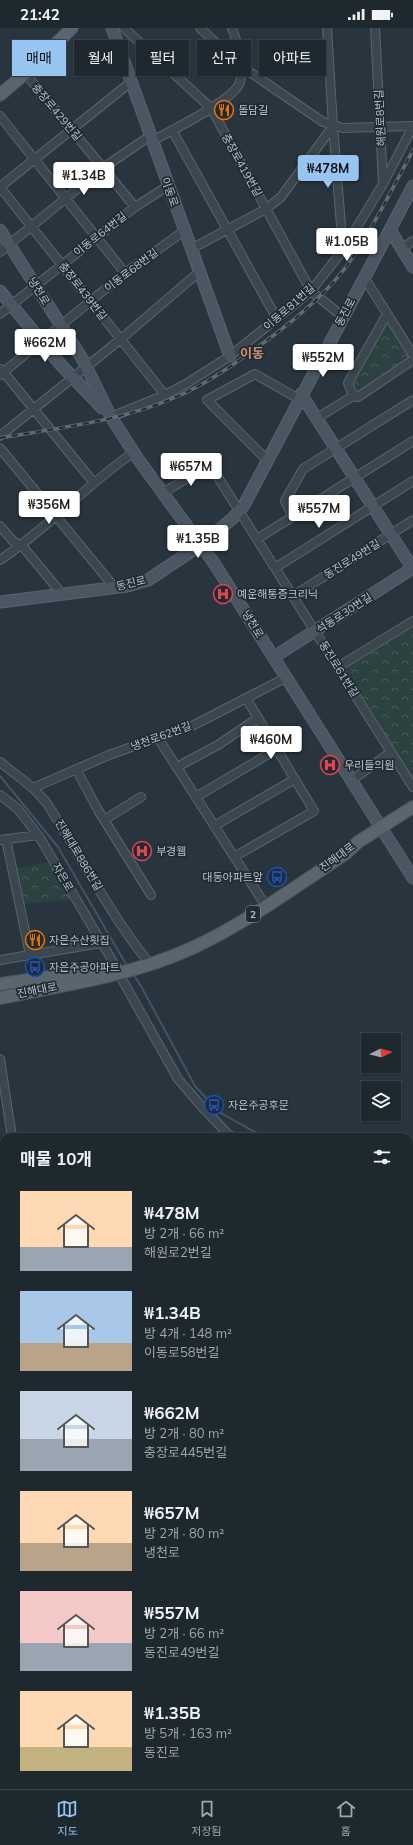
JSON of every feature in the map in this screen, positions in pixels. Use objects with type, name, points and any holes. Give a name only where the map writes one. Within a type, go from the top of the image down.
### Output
[{"type":"main road","points":[[59,40],[72,28]]},
{"type":"main road","name":"이동로","points":[[112,28],[184,232],[230,356]]},
{"type":"main road","points":[[0,94],[21,76]]},
{"type":"main road","name":"동진로","points":[[0,602],[115,588],[148,580],[202,544],[234,518],[244,505],[413,186]]},
{"type":"main road","name":"냉천로","points":[[0,230],[86,366],[111,417],[134,452],[202,544],[382,826],[413,878]]},
{"type":"main road","points":[[390,230],[413,267]]},
{"type":"main road","points":[[0,291],[42,342],[111,417]]},
{"type":"main road","name":"동진로49번길","points":[[300,397],[317,418],[413,569]]},
{"type":"main road","name":"석동로30번길","points":[[274,657],[413,569]]},
{"type":"main road","name":"2","points":[[358,842],[410,807]]},
{"type":"main road","name":"진해대로","points":[[139,963],[189,950],[226,932],[345,854],[358,842]]},
{"type":"main road","name":"진해대로","points":[[139,963],[208,932],[262,900],[339,849],[358,842]]},
{"type":"main road","name":"2","points":[[119,970],[139,963]]},
{"type":"main road","name":"진해대로","points":[[0,984],[119,970]]},
{"type":"main road","name":"진해대로","points":[[0,998],[119,970]]},
{"type":"street","name":"충장로419번길","points":[[124,28],[211,108],[311,291],[343,317]]},
{"type":"street","points":[[200,28],[213,40]]},
{"type":"street","points":[[232,28],[236,40]]},
{"type":"street","points":[[327,28],[343,250]]},
{"type":"street","name":"해원로8번길","points":[[375,28],[383,184]]},
{"type":"street","points":[[251,73],[316,118],[333,126],[343,128],[413,126]]},
{"type":"street","name":"충장로429번길","points":[[28,76],[135,208]]},
{"type":"street","points":[[0,252],[103,168],[151,139],[172,130],[211,108],[234,91],[240,83],[240,76]]},
{"type":"street","points":[[0,187],[131,82]]},
{"type":"street","points":[[0,116],[125,273]]},
{"type":"street","points":[[191,249],[266,209],[280,197],[333,126]]},
{"type":"street","name":"이동로81번길","points":[[111,417],[165,395],[186,384],[230,356],[311,291],[343,250],[383,184],[413,126]]},
{"type":"street","points":[[172,130],[277,319]]},
{"type":"street","name":"이동로64번길","points":[[0,314],[135,208],[168,186]]},
{"type":"street","name":"충장로439번길","points":[[0,187],[165,395]]},
{"type":"street","name":"이동로68번길","points":[[1,372],[42,342],[125,273],[184,232]]},
{"type":"street","points":[[402,249],[413,241]]},
{"type":"street","points":[[0,436],[121,339],[199,272]]},
{"type":"street","points":[[364,277],[413,355]]},
{"type":"street","points":[[353,396],[348,383],[387,314]]},
{"type":"street","points":[[405,343],[413,338]]},
{"type":"street","points":[[317,418],[353,396],[358,397],[413,360]]},
{"type":"street","points":[[1,372],[94,483]]},
{"type":"street","points":[[267,460],[207,400],[255,374],[300,397]]},
{"type":"street","points":[[293,517],[285,501],[303,469],[336,450],[413,400]]},
{"type":"street","points":[[257,539],[413,441]]},
{"type":"street","points":[[0,448],[115,588]]},
{"type":"street","points":[[0,560],[56,518],[94,483],[134,452]]},
{"type":"street","points":[[164,493],[197,472],[214,471],[239,510]]},
{"type":"street","points":[[275,568],[413,481]]},
{"type":"street","name":"동진로61번길","points":[[239,510],[413,787]]},
{"type":"street","points":[[391,534],[413,520]]},
{"type":"street","points":[[0,526],[13,541],[20,546],[62,594]]},
{"type":"street","name":"동진로49번길","points":[[293,596],[391,534]]},
{"type":"street","points":[[338,667],[413,621]]},
{"type":"street","name":"냉천로62번길","points":[[32,788],[76,769],[194,725],[287,677]]},
{"type":"street","points":[[234,857],[314,811],[246,698]]},
{"type":"street","points":[[177,767],[218,745],[258,718]]},
{"type":"street","points":[[158,738],[262,900]]},
{"type":"street","points":[[196,797],[276,749]]},
{"type":"street","points":[[352,780],[391,752]]},
{"type":"street","name":"진해대로886번길","points":[[0,762],[32,788],[46,802],[129,938],[139,963]]},
{"type":"street","points":[[76,769],[83,785],[151,895]]},
{"type":"street","points":[[214,826],[295,779]]},
{"type":"street","name":"자은로","points":[[0,795],[18,809],[38,835],[101,943],[119,970],[178,1079],[227,1133]]},
{"type":"street","points":[[104,820],[141,797]]},
{"type":"street","points":[[0,805],[11,804]]},
{"type":"street","points":[[30,955],[3,840],[38,835]]},
{"type":"street","points":[[0,960],[101,943]]},
{"type":"street","points":[[0,1059],[11,1133]]},
{"type":"green space","points":[[386,320],[411,358],[361,392],[354,390],[350,385]]},
{"type":"green space","points":[[413,626],[413,779],[343,668]]},
{"type":"green space","points":[[51,862],[72,898],[70,900],[23,904],[17,868]]},
{"type":"waterway","points":[[0,776],[58,847],[127,966]]},
{"type":"waterway","points":[[133,974],[195,1086],[219,1112],[257,1133]]},
{"type":"railway","points":[[0,438],[90,423],[134,412],[176,397],[211,379],[233,364],[277,333],[333,283],[351,260],[368,233],[413,150]]},
{"type":"place","name":"돌담길","points":[[224,110]]},
{"type":"place","name":"예운해통증크리닉","points":[[223,594]]},
{"type":"place","name":"우리들의원","points":[[330,765]]},
{"type":"place","name":"부경웹","points":[[142,851]]},
{"type":"place","name":"대동아파트앞","points":[[277,877]]},
{"type":"place","name":"자은수산횟집","points":[[35,940]]},
{"type":"place","name":"자은주공아파트","points":[[35,967]]},
{"type":"place","name":"자은주공후문","points":[[214,1105]]},
{"type":"district","name":"이동","points":[[252,353]]}]
